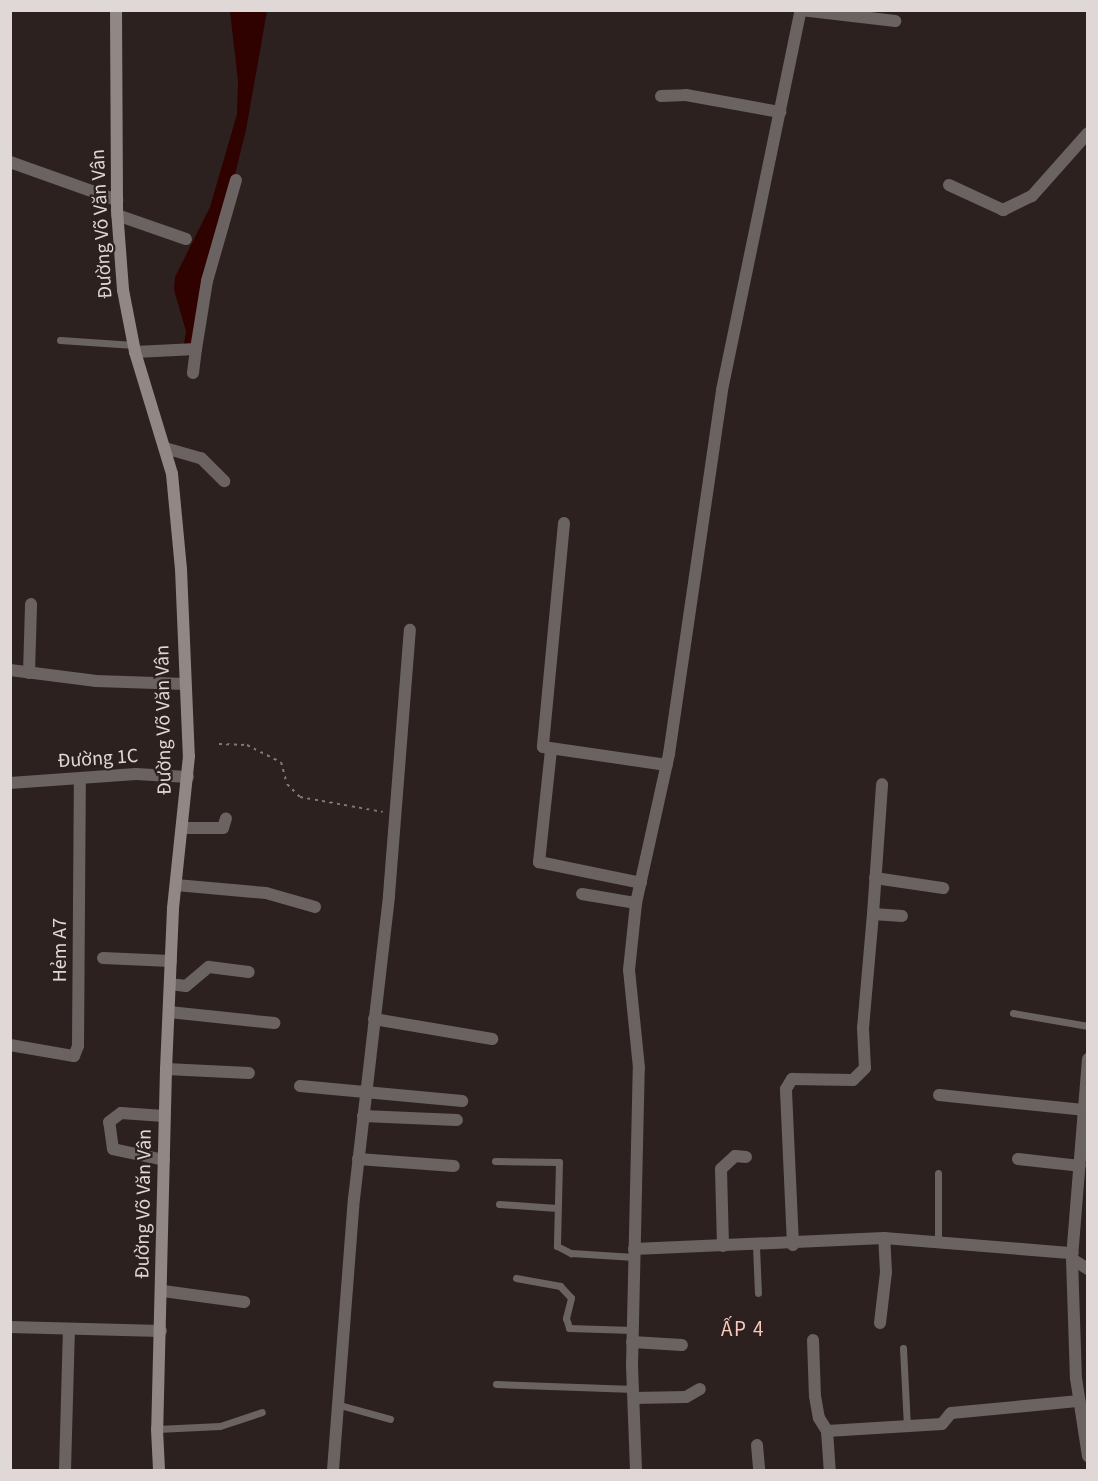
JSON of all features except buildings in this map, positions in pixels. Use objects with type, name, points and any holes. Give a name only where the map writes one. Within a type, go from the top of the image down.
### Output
[{"type":"street","name":"Đường Võ Văn Vân","points":[[116,10],[117,215],[123,290],[135,349],[172,474],[181,569],[188,777],[176,885],[164,1116],[162,1291],[157,1429],[159,1470]]},
{"type":"street","points":[[636,1470],[633,1336],[639,1068],[629,970],[636,903],[667,765],[722,390],[801,10],[894,21]]},
{"type":"street","points":[[661,96],[686,95],[780,112]]},
{"type":"street","points":[[948,185],[1003,210],[1032,196],[1088,133]]},
{"type":"street","points":[[10,162],[117,200]]},
{"type":"street","points":[[194,373],[207,281],[236,180]]},
{"type":"street","points":[[117,215],[186,239]]},
{"type":"street","points":[[135,349],[196,348]]},
{"type":"street","points":[[165,448],[201,458],[224,481]]},
{"type":"street","points":[[564,523],[543,744],[550,750],[667,765]]},
{"type":"street","points":[[29,673],[31,604]]},
{"type":"street","points":[[333,1470],[336,1404],[358,1159],[389,895],[410,630]]},
{"type":"street","points":[[10,670],[96,681],[184,684]]},
{"type":"street","points":[[550,750],[539,862],[641,883]]},
{"type":"street","name":"Đường 1C","points":[[10,783],[136,774],[188,777]]},
{"type":"street","name":"Hẻm A7","points":[[10,1045],[74,1056],[78,1046],[80,779]]},
{"type":"street","points":[[793,1245],[786,1089],[792,1079],[853,1080],[865,1068],[863,1028],[882,784]]},
{"type":"street","points":[[183,828],[223,828],[226,818]]},
{"type":"street","points":[[875,878],[943,888]]},
{"type":"street","points":[[176,885],[266,893],[315,907]]},
{"type":"street","points":[[582,894],[636,903]]},
{"type":"street","points":[[873,914],[902,916]]},
{"type":"street","points":[[103,958],[171,961]]},
{"type":"street","points":[[170,984],[186,986],[209,967],[249,972]]},
{"type":"street","points":[[169,1012],[274,1023]]},
{"type":"street","points":[[374,1019],[492,1039]]},
{"type":"street","points":[[1087,1450],[1079,1401],[1081,1330],[1072,1256],[1088,1059]]},
{"type":"street","points":[[166,1069],[249,1072]]},
{"type":"street","points":[[300,1086],[462,1101]]},
{"type":"street","points":[[939,1095],[1083,1110]]},
{"type":"street","points":[[164,1116],[121,1113],[109,1122],[113,1149],[164,1160]]},
{"type":"street","points":[[363,1116],[457,1120]]},
{"type":"street","points":[[723,1246],[721,1169],[735,1156],[746,1157]]},
{"type":"street","points":[[358,1159],[454,1166]]},
{"type":"street","points":[[1018,1159],[1080,1166]]},
{"type":"street","points":[[634,1253],[884,1238],[938,1240],[1072,1256],[1088,1269]]},
{"type":"street","points":[[880,1323],[886,1272],[884,1238]]},
{"type":"street","points":[[162,1291],[244,1302]]},
{"type":"street","points":[[10,1327],[161,1331]]},
{"type":"street","points":[[65,1470],[69,1329]]},
{"type":"street","points":[[633,1336],[682,1345]]},
{"type":"street","points":[[813,1340],[819,1418],[828,1431],[830,1470]]},
{"type":"street","points":[[634,1393],[682,1397],[700,1389]]},
{"type":"street","points":[[828,1431],[942,1424],[951,1413],[1079,1401]]},
{"type":"street","points":[[758,1445],[759,1470]]},
{"type":"lane","points":[[60,340],[135,349]]},
{"type":"lane","points":[[1012,1013],[1088,1026]]},
{"type":"lane","points":[[495,1161],[558,1162],[556,1246],[571,1253],[634,1253]]},
{"type":"lane","points":[[938,1173],[938,1240]]},
{"type":"lane","points":[[499,1204],[557,1208]]},
{"type":"lane","points":[[756,1246],[758,1293]]},
{"type":"lane","points":[[516,1278],[560,1286],[571,1298],[566,1318],[569,1328],[633,1336]]},
{"type":"lane","points":[[903,1348],[907,1426]]},
{"type":"lane","points":[[496,1384],[634,1393]]},
{"type":"lane","points":[[336,1404],[390,1419]]},
{"type":"lane","points":[[157,1429],[220,1426],[261,1412]]},
{"type":"path","points":[[219,744],[247,745],[281,762],[287,784],[300,797],[394,812]]},
{"type":"shaded area","points":[[230,11],[267,11],[246,130],[193,344],[184,344],[186,331],[174,290],[175,277],[210,207],[237,114],[238,81]]},
{"type":"district","name":"ẤP 4","points":[[743,1329]]}]
